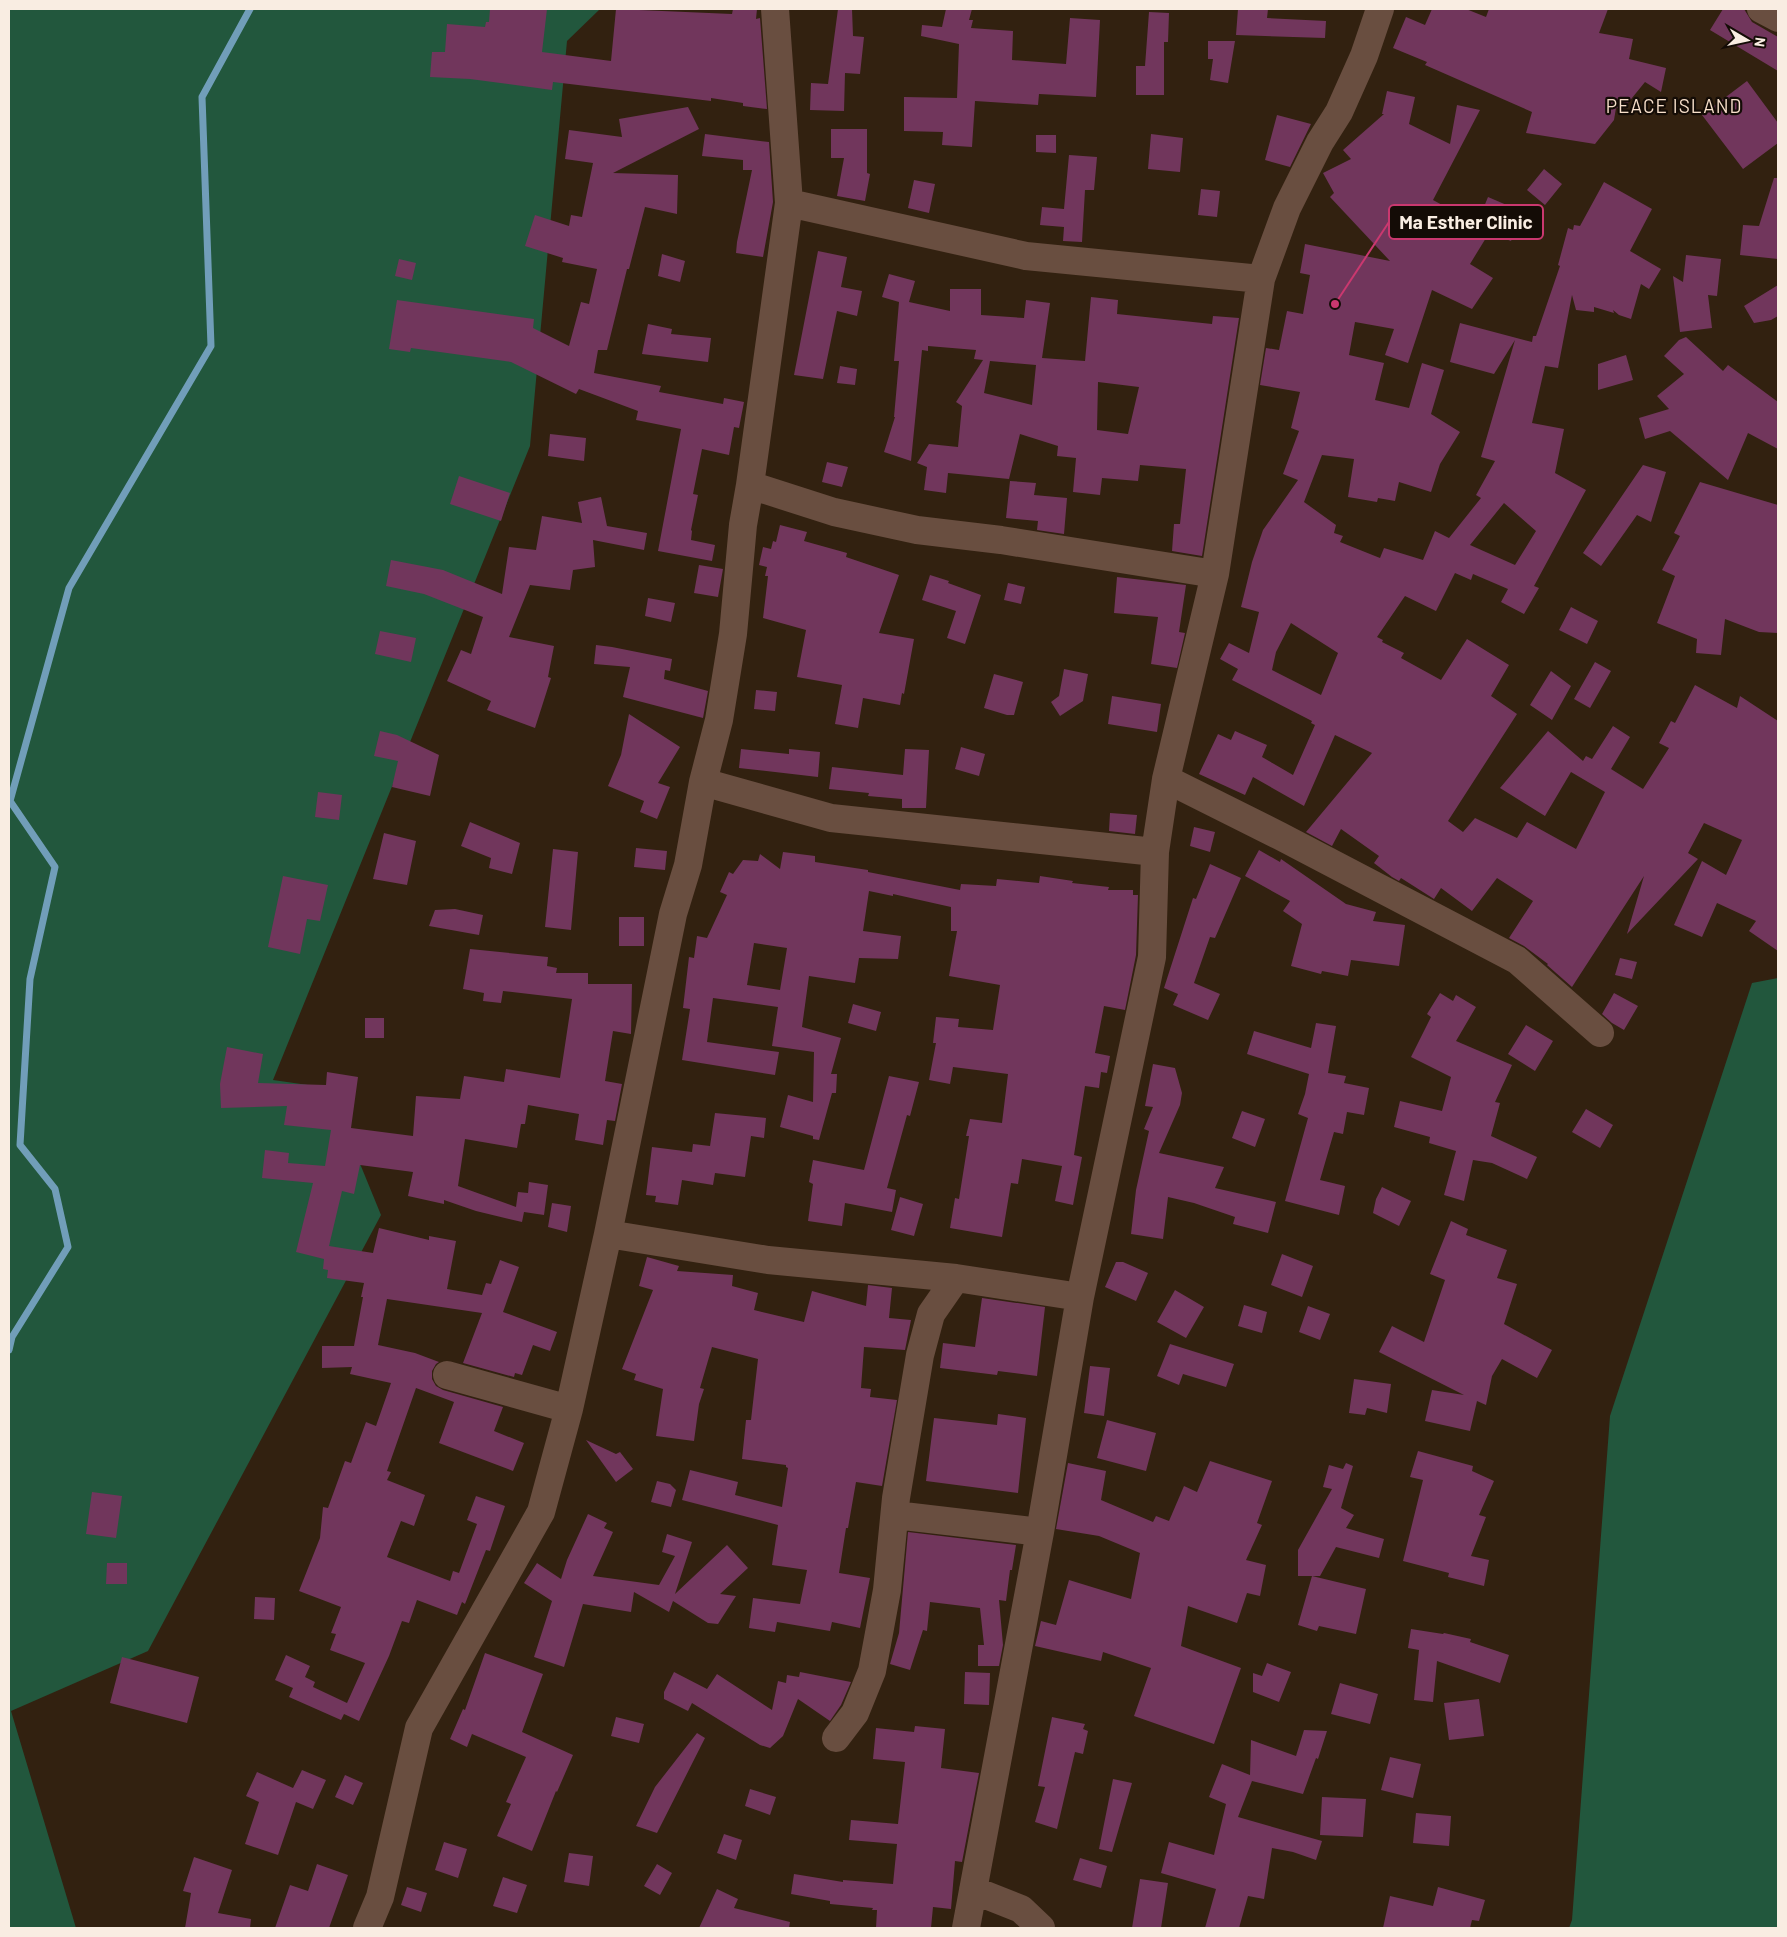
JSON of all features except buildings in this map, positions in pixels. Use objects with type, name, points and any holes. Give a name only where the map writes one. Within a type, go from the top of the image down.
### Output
[{"type":"street","points":[[368,1928],[380,1897],[419,1728],[541,1512],[569,1409],[608,1234],[673,914],[688,865],[703,782],[719,720],[733,634],[743,525],[789,203],[775,9]]},
{"type":"street","points":[[966,1928],[1040,1532],[1080,1298],[1152,957],[1155,852],[1166,779],[1215,574],[1261,279],[1287,208],[1320,142],[1339,112],[1364,56],[1380,9]]},
{"type":"street","points":[[1761,9],[1778,18]]},
{"type":"street","points":[[789,203],[1026,256],[1261,279]]},
{"type":"street","points":[[750,485],[834,512],[918,530],[1001,540],[1215,574]]},
{"type":"street","points":[[1166,779],[1280,836],[1517,960],[1600,1033]]},
{"type":"street","points":[[703,782],[831,818],[1155,852]]},
{"type":"street","points":[[608,1234],[768,1260],[956,1278],[1080,1298]]},
{"type":"street","points":[[836,1738],[855,1713],[872,1671],[887,1590],[895,1516],[922,1347],[931,1314],[956,1278]]},
{"type":"street","points":[[447,1375],[569,1409]]},
{"type":"street","points":[[895,1516],[1040,1532]]},
{"type":"street","points":[[973,1890],[1021,1909],[1041,1928]]},
{"type":"green space","points":[[9,9],[600,9],[567,41],[530,446],[273,1080],[329,1088],[381,1215],[148,1651],[11,1711],[76,1928],[9,1928]]},
{"type":"green space","points":[[1778,978],[1778,1928],[1569,1928],[1572,1920],[1610,1416],[1752,983]]},
{"type":"waterway","points":[[9,1350],[12,1337],[68,1247],[55,1189],[20,1145],[30,979],[55,867],[10,801],[69,588],[211,346],[202,97],[250,9]]},
{"type":"place","name":"Ma Esther Clinic","points":[[1335,304]]},
{"type":"district","name":"PEACE ISLAND","points":[[1674,106]]}]
